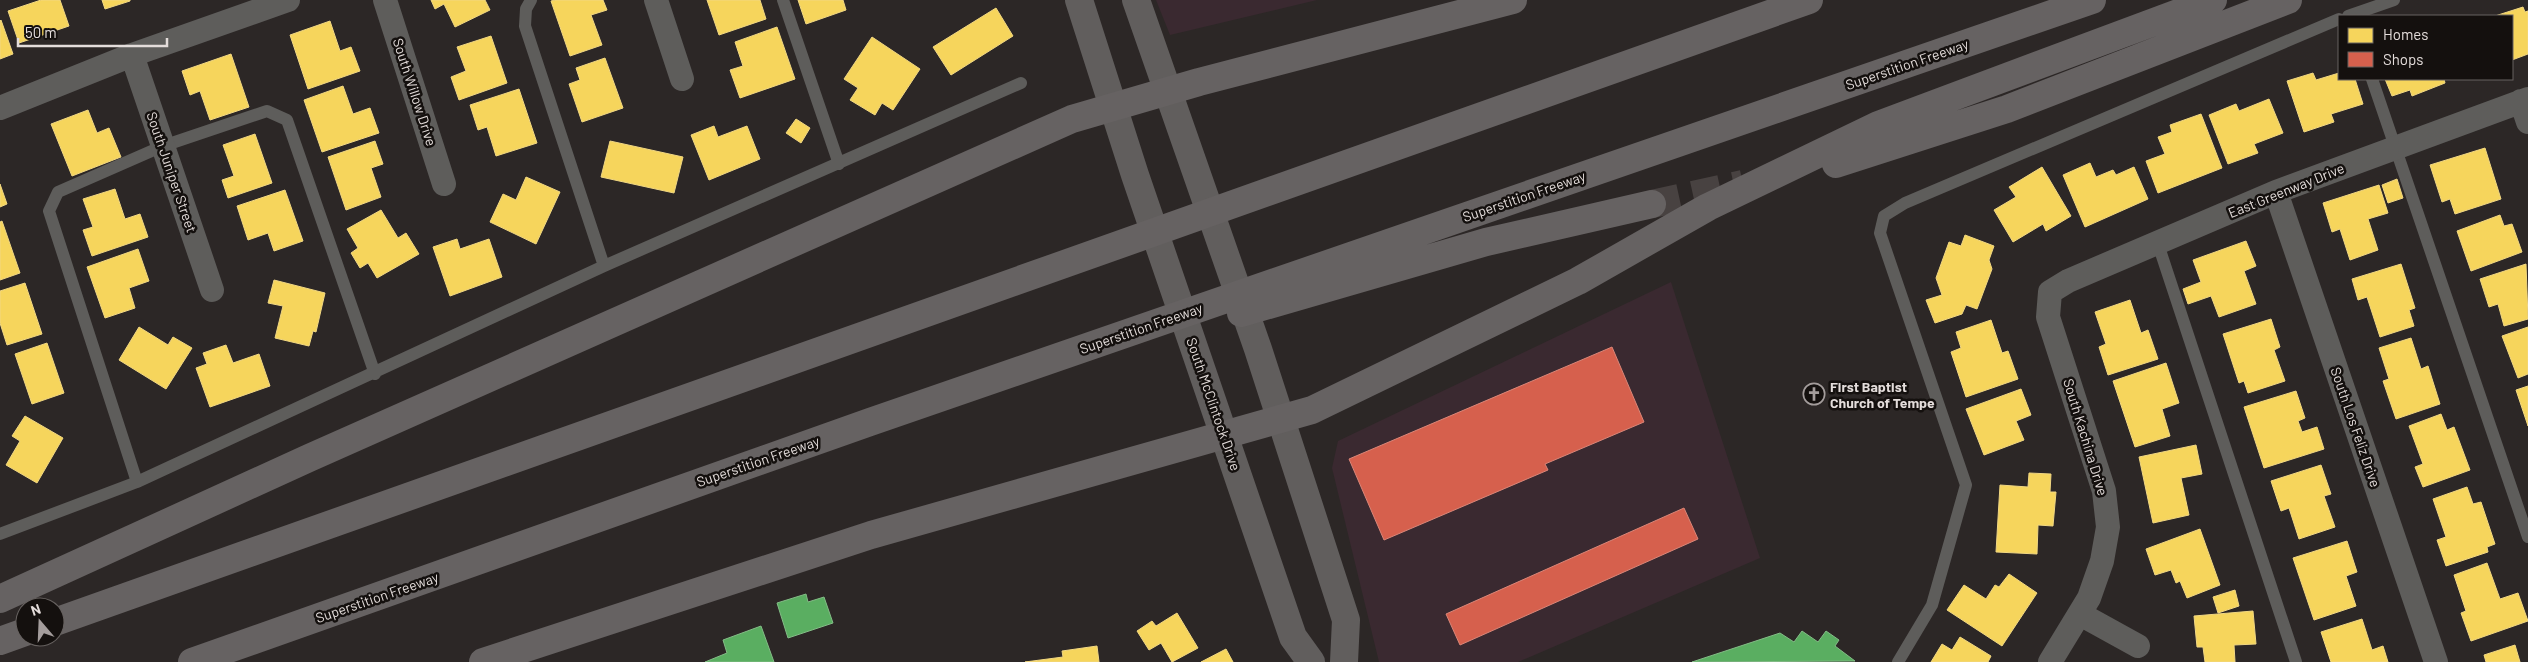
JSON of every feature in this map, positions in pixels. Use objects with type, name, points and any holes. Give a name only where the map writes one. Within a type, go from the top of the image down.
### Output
[{"type":"highway","points":[[0,599],[308,458],[1072,119],[1170,90],[1513,0]]},
{"type":"highway","points":[[1755,18],[1795,0]]},
{"type":"highway","points":[[65,618],[1809,0]]},
{"type":"highway","name":"Superstition Freeway","points":[[192,662],[870,422],[2092,0]]},
{"type":"highway","points":[[483,662],[871,535],[1312,410],[1578,281],[1708,207],[1878,125],[2212,0]]},
{"type":"highway","points":[[1836,164],[2007,109],[2288,0]]},
{"type":"highway","points":[[870,422],[1146,343],[1296,296],[1486,242],[1652,204]]},
{"type":"highway","points":[[0,641],[15,636]]},
{"type":"main road","name":"South McClintock Drive","points":[[1079,0],[1135,175],[1293,637],[1311,662]]},
{"type":"main road","points":[[1136,0],[1170,90],[1192,160],[1258,349],[1346,620],[1344,662]]},
{"type":"street","points":[[0,108],[132,55],[288,0]]},
{"type":"street","name":"South Willow Drive","points":[[385,0],[444,184]]},
{"type":"street","points":[[656,0],[682,79]]},
{"type":"street","name":"South Juniper Street","points":[[132,55],[212,290]]},
{"type":"street","name":"East Greenway Drive","points":[[2050,292],[2068,281],[2276,192],[2393,148],[2526,107]]},
{"type":"street","name":"South Los Feliz Drive","points":[[2276,192],[2436,662]]},
{"type":"street","name":"South Kachina Drive","points":[[2050,292],[2048,317],[2104,491],[2108,527],[2102,561],[2089,598],[2050,662]]},
{"type":"street","points":[[2080,614],[2138,646]]},
{"type":"lane","points":[[531,0],[526,9],[525,26],[604,266]]},
{"type":"lane","points":[[783,0],[839,164]]},
{"type":"lane","points":[[2353,15],[2394,0]]},
{"type":"lane","points":[[1898,662],[1932,605],[1966,485],[1880,233],[1884,216],[1905,202],[2338,21]]},
{"type":"lane","points":[[2372,80],[2393,148],[2528,537]]},
{"type":"lane","points":[[0,534],[137,482],[375,374],[604,266],[1021,83]]},
{"type":"lane","points":[[137,482],[49,211],[58,192],[163,146],[267,111],[287,120],[375,374]]},
{"type":"lane","points":[[2158,244],[2296,662]]},
{"type":"shaded area","points":[[1156,0],[1317,0],[1170,35]]},
{"type":"shaded area","points":[[1671,282],[1760,558],[1518,662],[1379,662],[1332,468],[1338,441]]},
{"type":"building: Homes","points":[[41,0],[60,0],[69,26],[19,43],[8,11]]},
{"type":"building: Homes","points":[[102,0],[130,0],[130,1],[105,9]]},
{"type":"building: Homes","points":[[431,0],[485,0],[490,10],[455,27],[444,4],[435,9]]},
{"type":"building: Homes","points":[[603,0],[607,10],[591,15],[602,45],[570,56],[551,1]]},
{"type":"building: Homes","points":[[707,0],[760,0],[766,19],[719,35]]},
{"type":"building: Homes","points":[[798,0],[843,0],[846,10],[806,24]]},
{"type":"building: Homes","points":[[2523,7],[2525,12],[2528,11],[2528,54],[2513,60],[2513,15],[2498,15]]},
{"type":"building: Homes","points":[[996,8],[1013,36],[951,75],[933,47]]},
{"type":"building: Homes","points":[[0,21],[13,54],[0,59]]},
{"type":"building: Homes","points":[[330,21],[340,51],[351,47],[360,71],[308,89],[290,35]]},
{"type":"building: Homes","points":[[777,27],[795,79],[740,98],[730,70],[743,66],[735,42]]},
{"type":"building: Homes","points":[[491,36],[507,83],[459,100],[451,77],[466,71],[457,47]]},
{"type":"building: Homes","points":[[872,37],[920,69],[893,110],[882,103],[875,115],[850,100],[858,88],[844,79]]},
{"type":"building: Homes","points":[[231,54],[249,107],[210,120],[200,91],[190,95],[182,71]]},
{"type":"building: Homes","points":[[605,58],[623,108],[582,122],[569,84],[580,80],[576,68]]},
{"type":"building: Homes","points":[[2313,73],[2316,80],[2338,73],[2338,80],[2355,80],[2363,104],[2331,114],[2334,122],[2304,132],[2287,81]]},
{"type":"building: Homes","points":[[2385,80],[2444,80],[2445,83],[2412,96],[2410,90],[2392,96]]},
{"type":"building: Homes","points":[[343,86],[353,114],[370,108],[379,133],[322,152],[304,100]]},
{"type":"building: Homes","points":[[519,89],[537,143],[496,156],[487,127],[478,130],[470,105]]},
{"type":"building: Homes","points":[[2269,99],[2283,133],[2254,144],[2258,153],[2228,164],[2209,115],[2236,104],[2239,111]]},
{"type":"building: Homes","points":[[88,110],[97,133],[109,128],[121,157],[72,176],[51,124]]},
{"type":"building: Homes","points":[[2201,114],[2222,168],[2158,193],[2146,161],[2165,154],[2158,137],[2172,132],[2170,125]]},
{"type":"building: Homes","points":[[796,119],[810,128],[801,143],[786,133]]},
{"type":"building: Homes","points":[[714,126],[718,137],[747,126],[760,159],[709,180],[691,135]]},
{"type":"building: Homes","points":[[255,134],[272,183],[228,198],[222,180],[234,176],[223,145]]},
{"type":"building: Homes","points":[[375,141],[383,164],[371,168],[381,197],[346,210],[328,157]]},
{"type":"building: Homes","points":[[610,141],[683,157],[674,193],[601,177]]},
{"type":"building: Homes","points":[[2485,148],[2501,199],[2455,214],[2450,199],[2442,202],[2430,165]]},
{"type":"building: Homes","points":[[2090,163],[2096,177],[2113,170],[2116,175],[2134,167],[2148,199],[2085,227],[2063,175]]},
{"type":"building: Homes","points":[[2042,167],[2071,216],[2046,231],[2043,224],[2013,242],[1994,210],[2016,197],[2009,187]]},
{"type":"building: Homes","points":[[526,177],[560,192],[536,244],[490,222],[503,194],[516,200]]},
{"type":"building: Homes","points":[[2397,179],[2403,198],[2388,203],[2382,185]]},
{"type":"building: Homes","points":[[0,184],[7,204],[0,207]]},
{"type":"building: Homes","points":[[2379,185],[2388,213],[2368,219],[2378,250],[2350,260],[2340,229],[2332,232],[2323,203]]},
{"type":"building: Homes","points":[[115,189],[125,219],[140,214],[148,237],[92,256],[83,230],[93,227],[83,199]]},
{"type":"building: Homes","points":[[285,190],[303,241],[274,251],[268,233],[248,240],[237,206]]},
{"type":"building: Homes","points":[[381,210],[398,238],[406,233],[419,254],[377,278],[368,263],[360,268],[351,253],[358,248],[347,229]]},
{"type":"building: Homes","points":[[2500,215],[2504,226],[2512,224],[2522,252],[2471,271],[2457,231]]},
{"type":"building: Homes","points":[[2,221],[20,273],[0,280],[0,222]]},
{"type":"building: Homes","points":[[1965,235],[1994,246],[1989,260],[1992,269],[1977,309],[1966,305],[1962,314],[1935,323],[1926,300],[1942,295],[1936,278],[1949,242],[1961,246]]},
{"type":"building: Homes","points":[[457,239],[460,249],[489,239],[502,277],[450,296],[433,247]]},
{"type":"building: Homes","points":[[2246,241],[2256,266],[2244,271],[2256,304],[2219,317],[2211,296],[2188,304],[2183,289],[2201,282],[2193,260]]},
{"type":"building: Homes","points":[[138,249],[149,281],[129,288],[135,308],[105,318],[87,267]]},
{"type":"building: Homes","points":[[2401,264],[2415,308],[2409,310],[2414,326],[2380,337],[2367,297],[2358,300],[2352,279]]},
{"type":"building: Homes","points":[[2526,264],[2528,319],[2504,326],[2498,304],[2489,307],[2480,279]]},
{"type":"building: Homes","points":[[274,280],[325,293],[316,332],[313,331],[309,346],[275,338],[283,306],[268,303]]},
{"type":"building: Homes","points":[[25,283],[42,334],[7,345],[0,323],[0,291]]},
{"type":"building: Homes","points":[[2130,300],[2141,333],[2148,330],[2158,359],[2108,375],[2099,347],[2106,344],[2095,312]]},
{"type":"building: Homes","points":[[2271,319],[2280,347],[2274,350],[2285,381],[2248,393],[2244,381],[2239,383],[2223,334]]},
{"type":"building: Homes","points":[[1991,320],[2002,353],[2008,351],[2018,379],[1966,397],[1951,352],[1961,348],[1956,332]]},
{"type":"building: Homes","points":[[139,327],[168,345],[173,337],[192,348],[166,389],[119,360]]},
{"type":"building: Homes","points":[[2528,327],[2528,374],[2518,378],[2502,336]]},
{"type":"building: Homes","points":[[2411,338],[2421,369],[2428,366],[2440,404],[2396,419],[2383,381],[2389,379],[2379,348]]},
{"type":"building: Homes","points":[[47,343],[64,393],[32,404],[15,354]]},
{"type":"building: Homes","points":[[226,345],[233,363],[259,354],[270,386],[210,407],[196,368],[207,364],[203,353]]},
{"type":"building: Homes","points":[[2166,363],[2179,403],[2162,409],[2170,436],[2135,447],[2113,381]]},
{"type":"building: Homes","points":[[2528,386],[2528,426],[2516,390]]},
{"type":"building: Homes","points":[[2021,389],[2031,415],[2016,421],[2024,440],[1984,455],[1966,409]]},
{"type":"building: Homes","points":[[2296,391],[2305,418],[2298,421],[2302,432],[2317,427],[2324,449],[2264,468],[2244,407]]},
{"type":"building: Homes","points":[[2441,414],[2447,430],[2454,427],[2470,470],[2423,487],[2415,467],[2423,464],[2409,426]]},
{"type":"building: Homes","points":[[25,416],[63,438],[37,483],[6,465],[20,441],[12,436]]},
{"type":"building: Homes","points":[[2196,445],[2202,474],[2181,478],[2189,515],[2153,523],[2139,457]]},
{"type":"building: Homes","points":[[2321,465],[2331,494],[2324,496],[2335,527],[2299,539],[2289,508],[2281,511],[2271,481]]},
{"type":"building: Homes","points":[[2029,473],[2051,474],[2050,492],[2056,492],[2053,526],[2038,525],[2037,554],[1996,552],[2000,485],[2028,487]]},
{"type":"building: Homes","points":[[2467,487],[2473,504],[2481,502],[2495,544],[2487,547],[2488,552],[2446,566],[2437,540],[2446,537],[2433,499]]},
{"type":"building: Homes","points":[[2200,529],[2220,585],[2187,598],[2180,581],[2176,583],[2171,570],[2155,575],[2146,549]]},
{"type":"building: Homes","points":[[2347,541],[2357,572],[2346,576],[2356,606],[2314,620],[2293,558]]},
{"type":"building: Homes","points":[[2487,563],[2500,599],[2518,593],[2528,621],[2471,641],[2461,613],[2466,611],[2454,575]]},
{"type":"building: Homes","points":[[2009,574],[2037,593],[2002,646],[1947,610],[1964,585],[1986,599],[1995,585],[1999,587]]},
{"type":"building: Homes","points":[[2235,590],[2239,606],[2218,613],[2213,597]]},
{"type":"building: Homes","points":[[2253,611],[2256,644],[2234,645],[2235,662],[2205,662],[2203,647],[2197,647],[2194,616]]},
{"type":"building: Homes","points":[[1177,613],[1198,648],[1172,662],[1161,643],[1149,650],[1137,631],[1152,621],[1156,626]]},
{"type":"building: Homes","points":[[2362,619],[2372,650],[2383,646],[2388,662],[2331,662],[2321,632]]},
{"type":"building: Homes","points":[[1960,637],[1991,656],[1988,662],[1931,662],[1942,644],[1952,650]]},
{"type":"building: Homes","points":[[2515,645],[2520,662],[2486,662],[2484,655]]},
{"type":"building: Homes","points":[[1097,646],[1099,662],[1025,662],[1063,657],[1062,651]]},
{"type":"building: Homes","points":[[1226,649],[1233,662],[1201,662]]},
{"type":"building: Shops","points":[[1612,347],[1644,422],[1545,464],[1548,470],[1384,540],[1349,459]]},
{"type":"building: Shops","points":[[1684,508],[1698,539],[1460,645],[1446,614]]},
{"type":"building: Public","points":[[806,594],[808,602],[824,597],[833,623],[788,638],[777,603]]},
{"type":"building: Public","points":[[761,626],[774,662],[705,662],[727,653],[723,640]]},
{"type":"building: Public","points":[[1802,631],[1818,642],[1826,631],[1839,640],[1835,646],[1855,661],[1692,662],[1780,633],[1794,642]]},
{"type":"tunnel","points":[[1652,204],[1743,184]]},
{"type":"place","name":"First Baptist Church of Tempe","points":[[1814,394]]}]
